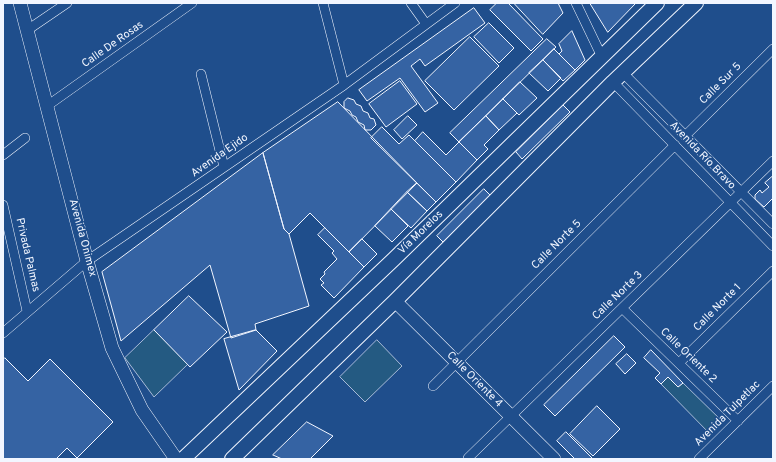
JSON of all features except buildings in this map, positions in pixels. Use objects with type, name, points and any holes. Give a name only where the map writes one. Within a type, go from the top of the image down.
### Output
[{"type":"main road","name":"Vía Morelos","points":[[183,459],[394,259],[657,3]]},
{"type":"main road","points":[[232,459],[395,301],[618,78],[696,3]]},
{"type":"street","name":"Avenida Onimex","points":[[20,3],[26,31],[87,261],[112,348],[142,410],[176,459]]},
{"type":"street","points":[[26,31],[66,3]]},
{"type":"street","name":"Calle De Rosas","points":[[47,106],[192,3]]},
{"type":"street","points":[[323,3],[344,86]]},
{"type":"street","points":[[411,3],[426,24]]},
{"type":"street","name":"Avenida Ejido","points":[[3,333],[87,261],[344,86],[455,3]]},
{"type":"street","points":[[576,3],[602,57]]},
{"type":"street","name":"Calle Sur 5","points":[[685,136],[773,49]]},
{"type":"street","points":[[201,74],[224,167]]},
{"type":"street","name":"Avenida Río Bravo","points":[[618,78],[685,136],[773,224]]},
{"type":"street","name":"Avenida Río Bravo","points":[[618,78],[675,145],[773,246]]},
{"type":"street","points":[[3,155],[25,138]]},
{"type":"street","name":"Calle Norte 5","points":[[433,386],[675,145]]},
{"type":"street","name":"Calle Norte 3","points":[[468,458],[773,161]]},
{"type":"street","name":"Privada Palmas","points":[[3,205],[27,311]]},
{"type":"street","name":"Calle Norte 1","points":[[679,363],[773,270]]},
{"type":"street","name":"Calle Oriente 4","points":[[395,301],[554,459]]},
{"type":"street","name":"Calle Oriente 2","points":[[622,308],[738,421]]},
{"type":"street","name":"Avenida Tulpetlac","points":[[699,459],[773,386]]},
{"type":"shaded area","points":[[154,330],[188,364],[154,397],[125,358]]},
{"type":"shaded area","points":[[377,340],[402,366],[365,402],[340,377]]},
{"type":"shaded area","points":[[668,377],[678,387],[683,383],[723,422],[711,435],[661,384]]}]
